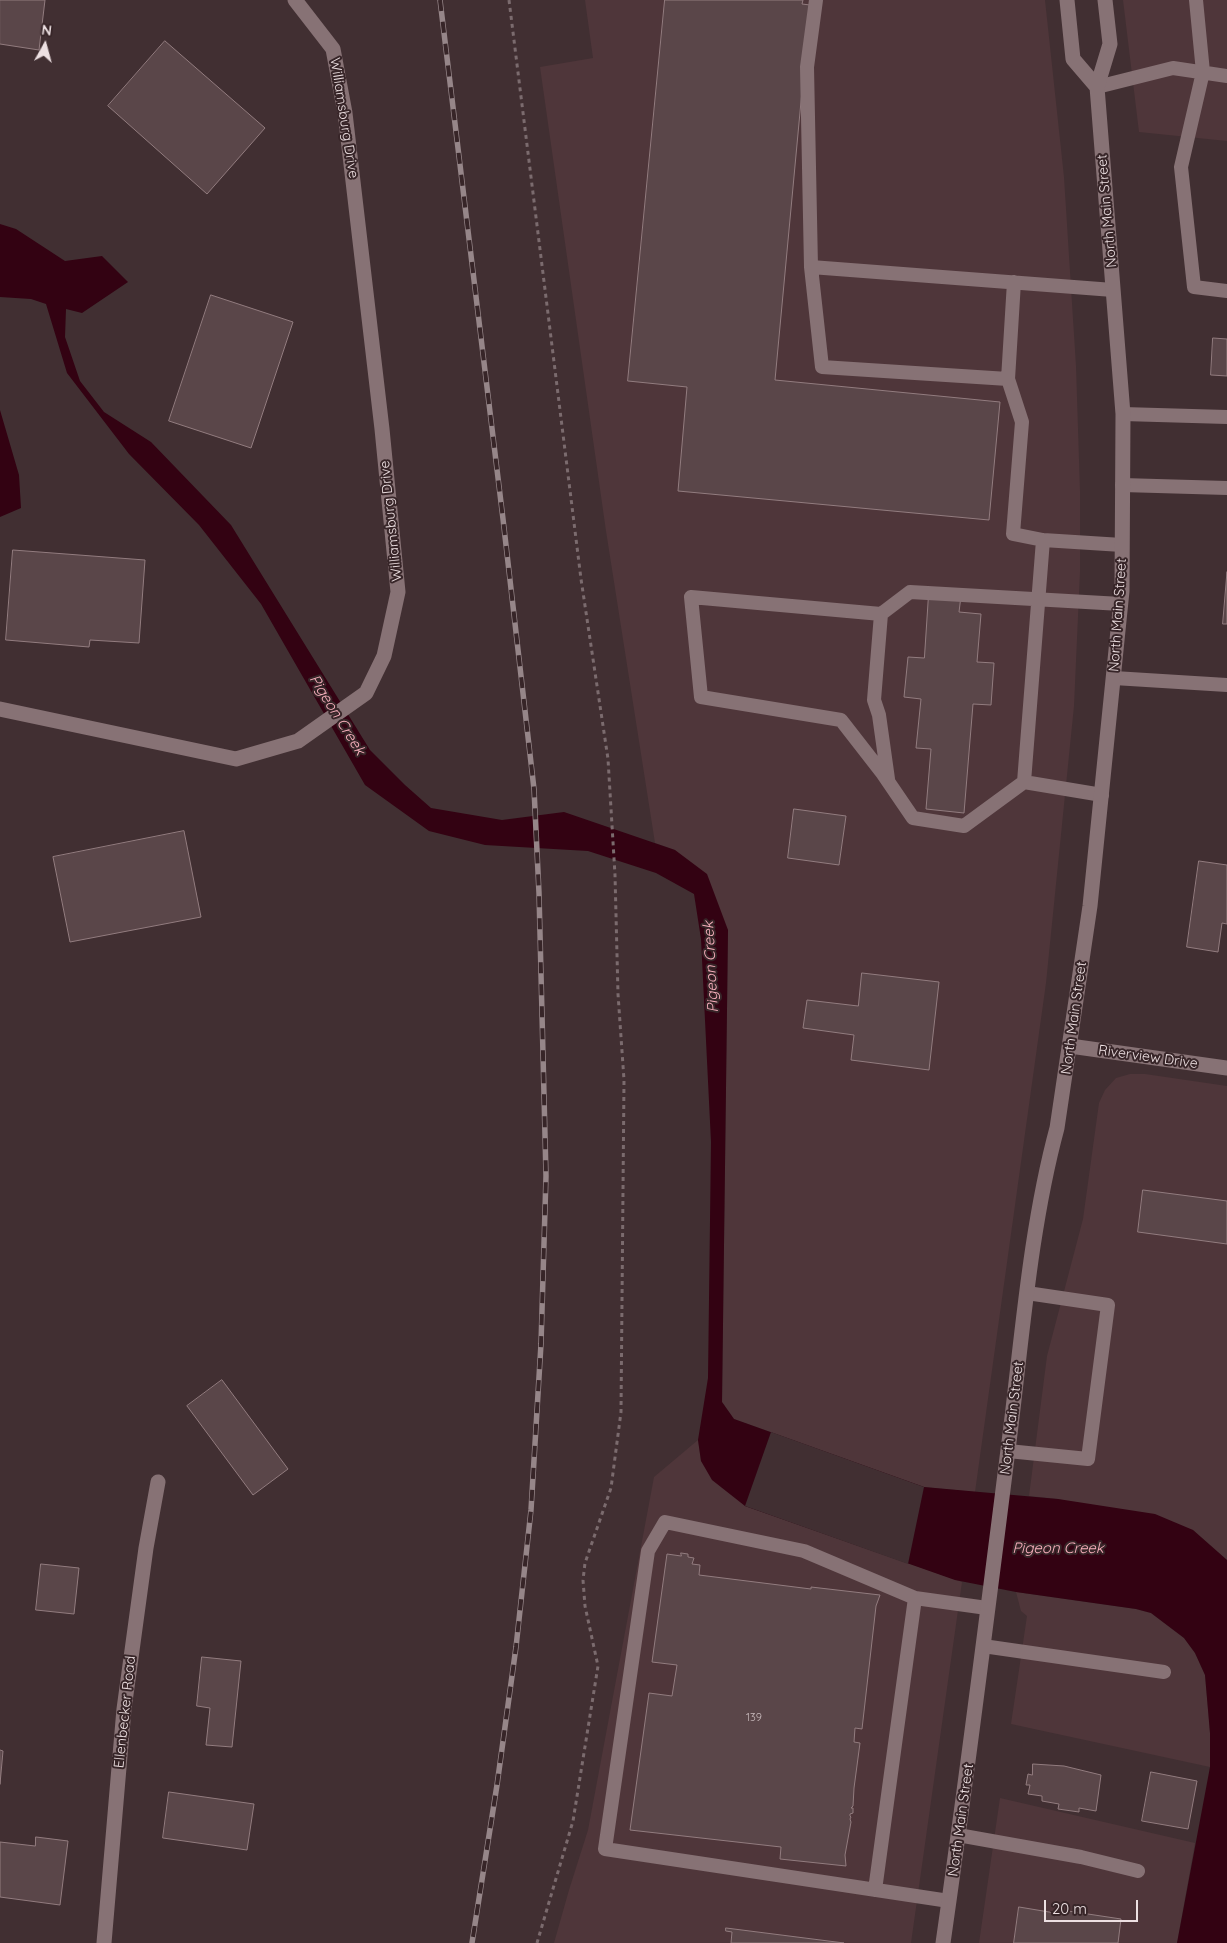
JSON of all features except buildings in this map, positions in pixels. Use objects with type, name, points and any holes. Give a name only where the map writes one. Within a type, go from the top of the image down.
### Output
[{"type":"main road","name":"Williamsburg Drive","points":[[0,709],[236,759],[298,741],[366,693],[384,656],[398,592],[382,429],[345,113],[333,49],[295,0]]},
{"type":"main road","points":[[1067,0],[1073,60],[1097,87]]},
{"type":"main road","name":"North Main Street","points":[[943,1943],[1027,1293],[1070,1046],[1090,906],[1121,604],[1123,414],[1097,87],[1110,44],[1105,0]]},
{"type":"main road","name":"Riverview Drive","points":[[1070,1046],[1227,1068]]},
{"type":"main road","name":"Ellenbecker Road","points":[[104,1943],[124,1709],[146,1548],[158,1482]]},
{"type":"lane","points":[[816,0],[807,67],[811,267],[822,367],[1008,378]]},
{"type":"lane","points":[[1196,0],[1203,72],[1181,167],[1194,287],[1227,291]]},
{"type":"lane","points":[[1097,87],[1173,68],[1227,76]]},
{"type":"lane","points":[[811,267],[1113,290]]},
{"type":"lane","points":[[1014,282],[1008,378],[1022,422],[1013,534],[1043,540],[1122,545]]},
{"type":"lane","points":[[1123,414],[1227,417]]},
{"type":"lane","points":[[1122,486],[1227,488]]},
{"type":"lane","points":[[1024,782],[1043,540]]},
{"type":"lane","points":[[1102,795],[1024,782],[964,826],[913,818],[841,720],[701,697],[691,597],[881,614],[910,592],[1121,604]]},
{"type":"lane","points":[[881,614],[874,700],[879,716],[888,782]]},
{"type":"lane","points":[[1114,678],[1227,685]]},
{"type":"lane","points":[[1008,1451],[1088,1459],[1108,1305],[1027,1293]]},
{"type":"lane","points":[[949,1902],[604,1849],[648,1551],[665,1522],[804,1551],[915,1598],[987,1608]]},
{"type":"lane","points":[[875,1890],[915,1598]]},
{"type":"lane","points":[[982,1646],[1164,1672]]},
{"type":"lane","points":[[958,1835],[1081,1857],[1138,1871]]},
{"type":"path","points":[[509,0],[581,578],[608,759],[615,875],[618,994],[624,1080],[621,1412],[611,1488],[585,1563],[583,1580],[585,1606],[598,1666],[573,1821],[537,1943]]},
{"type":"shaded area","points":[[585,0],[1045,0],[1064,177],[1076,366],[1080,491],[1080,572],[1074,706],[1046,983],[975,1492],[924,1487],[734,1419],[722,1402],[728,930],[675,850],[655,843],[606,531],[540,67],[593,58]]},
{"type":"shaded area","points":[[1123,0],[1227,0],[1227,141],[1139,132]]},
{"type":"shaded area","points":[[1130,1074],[1145,1074],[1227,1086],[1227,1560],[1193,1530],[1058,1499],[1029,1496],[1047,1356],[1083,1219],[1099,1103],[1105,1090],[1116,1078]]},
{"type":"shaded area","points":[[698,1440],[701,1461],[745,1506],[962,1582],[911,1943],[554,1943],[588,1830],[654,1477]]},
{"type":"shaded area","points":[[1016,1592],[1136,1609],[1151,1613],[1184,1638],[1195,1653],[1205,1675],[1210,1733],[1210,1767],[1011,1724],[1027,1616],[1021,1611]]},
{"type":"shaded area","points":[[1000,1798],[1195,1843],[1177,1943],[979,1943]]},
{"type":"water","name":"Pigeon Creek","points":[[0,224],[16,229],[65,261],[102,256],[128,282],[82,313],[66,309],[65,337],[80,381],[104,412],[151,442],[231,525],[370,750],[405,785],[431,808],[502,820],[564,812],[675,850],[707,874],[728,930],[722,1402],[734,1419],[924,1487],[1058,1499],[1155,1514],[1193,1530],[1227,1560],[1227,1943],[1177,1943],[1210,1767],[1210,1733],[1205,1675],[1195,1653],[1184,1638],[1151,1613],[1136,1609],[1016,1592],[955,1580],[745,1506],[712,1480],[701,1461],[698,1440],[708,1378],[711,1142],[701,939],[694,894],[656,873],[588,851],[485,845],[429,831],[365,785],[261,604],[199,525],[129,454],[67,373],[46,304],[31,299],[0,297]]},
{"type":"water","points":[[0,410],[19,475],[21,508],[0,517]]},
{"type":"pier","points":[[771,1432],[924,1487],[908,1564],[745,1506]]},
{"type":"railway","points":[[440,0],[534,789],[539,893],[546,1176],[541,1344],[531,1510],[516,1647],[472,1943]]}]
